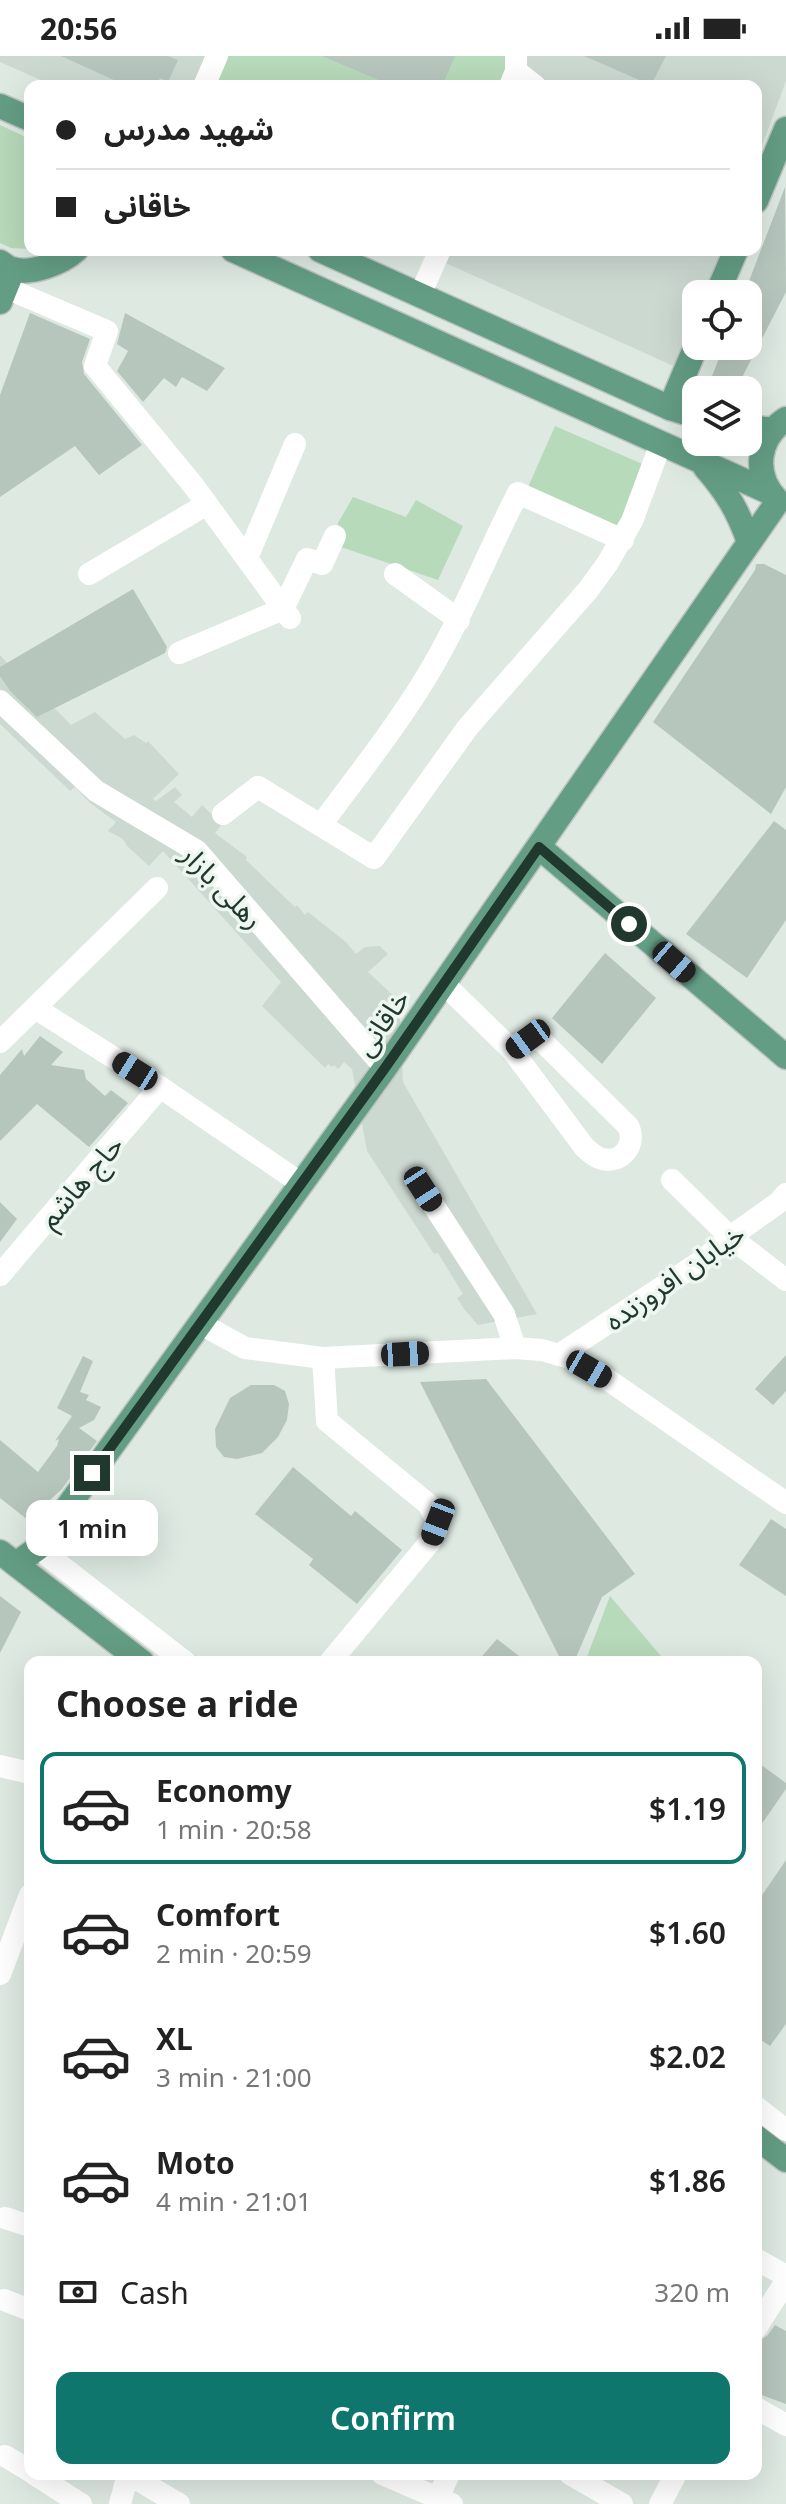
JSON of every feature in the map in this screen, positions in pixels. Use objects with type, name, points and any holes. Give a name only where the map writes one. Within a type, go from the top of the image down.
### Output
[{"type":"main road","points":[[0,106],[24,116]]},
{"type":"main road","points":[[762,187],[786,129]]},
{"type":"main road","points":[[5,280],[69,256]]},
{"type":"main road","points":[[246,256],[661,443],[778,500]]},
{"type":"main road","points":[[333,256],[682,412]]},
{"type":"main road","points":[[723,280],[733,256]]},
{"type":"main road","points":[[670,408],[690,360]]},
{"type":"main road","points":[[778,500],[763,480],[761,453],[765,440],[779,424]]},
{"type":"main road","points":[[698,460],[725,489],[749,542]]},
{"type":"main road","name":"خاقانی","points":[[8,1558],[38,1548],[385,1068],[778,500]]},
{"type":"main road","points":[[539,847],[786,1057]]},
{"type":"main road","points":[[8,1558],[119,1654]]},
{"type":"main road","points":[[762,2142],[786,2160]]},
{"type":"street","points":[[207,80],[217,56]]},
{"type":"street","points":[[420,295],[437,256]]},
{"type":"street","points":[[5,280],[107,331],[95,366],[207,504],[286,613]]},
{"type":"street","points":[[223,814],[258,787],[374,858],[468,727],[588,590],[623,540],[645,492],[661,443]]},
{"type":"street","points":[[247,558],[295,444]]},
{"type":"street","points":[[321,825],[416,695],[459,620],[518,493],[623,540]]},
{"type":"street","points":[[89,574],[207,504]]},
{"type":"street","points":[[179,653],[286,613],[307,559],[322,564],[335,536]]},
{"type":"street","points":[[395,574],[459,620]]},
{"type":"street","name":"رهلی بازار","points":[[0,701],[96,791],[197,851],[385,1068]]},
{"type":"street","points":[[0,1042],[157,888]]},
{"type":"street","points":[[444,984],[512,1050],[585,1148],[606,1160],[616,1159],[626,1151],[631,1143],[629,1127],[541,1040],[528,1039],[512,1050]]},
{"type":"street","points":[[35,1008],[160,1087],[302,1184]]},
{"type":"street","name":"حاج هاشم","points":[[0,1275],[160,1087]]},
{"type":"street","points":[[672,1180],[730,1237],[786,1280]]},
{"type":"street","points":[[423,1189],[504,1314],[515,1348]]},
{"type":"street","name":"خیابان افروزنده","points":[[559,1355],[703,1260],[786,1194]]},
{"type":"street","points":[[201,1324],[245,1348],[323,1358],[515,1348],[542,1350],[570,1358],[607,1379],[786,1503]]},
{"type":"street","points":[[323,1358],[327,1421],[428,1504],[438,1522],[430,1542],[335,1656]]},
{"type":"street","points":[[38,1548],[177,1656]]},
{"type":"street","points":[[0,1766],[24,1772]]},
{"type":"street","points":[[0,1974],[24,1911]]},
{"type":"street","points":[[762,2112],[786,2130]]},
{"type":"street","points":[[5,2218],[24,2224]]},
{"type":"street","points":[[762,2263],[786,2279],[762,2318]]},
{"type":"street","points":[[4,2300],[24,2308]]},
{"type":"street","points":[[762,2411],[786,2425]]},
{"type":"street","points":[[5,2456],[24,2468]]},
{"type":"street","points":[[43,2480],[81,2504]]},
{"type":"street","points":[[120,2504],[126,2480]]},
{"type":"street","points":[[138,2480],[179,2504]]},
{"type":"street","points":[[396,2480],[445,2501],[448,2480]]},
{"type":"street","points":[[580,2480],[622,2504]]},
{"type":"street","points":[[660,2504],[673,2480]]},
{"type":"shaded area","points":[[0,56],[786,56],[786,81],[762,146],[762,80],[40,80],[0,62]]},
{"type":"shaded area","points":[[430,256],[721,256],[712,280],[682,280],[683,360],[680,369]]},
{"type":"shaded area","points":[[0,655],[34,692],[37,690],[71,725],[95,712],[125,739],[134,735],[146,743],[148,741],[179,774],[153,799],[156,801],[175,787],[182,795],[174,802],[192,817],[202,805],[222,824],[215,833],[247,857],[246,860],[305,915],[308,912],[346,942],[356,954],[365,947],[380,946],[388,954],[368,972],[399,1001],[403,1082],[537,1314],[478,1325],[464,1309],[457,1298],[463,1294],[438,1253],[434,1254],[367,1151],[352,1069],[344,1062],[338,1069],[328,1064],[325,1068],[262,1006],[281,982],[163,851],[149,866],[123,839],[108,831],[116,822],[90,803],[75,787],[70,791],[0,724]]},
{"type":"green space","points":[[224,56],[519,56],[508,80],[215,80]]},
{"type":"green space","points":[[0,125],[24,136],[24,249],[0,243]]},
{"type":"green space","points":[[555,426],[647,466],[609,544],[521,503]]},
{"type":"green space","points":[[353,497],[406,517],[416,500],[463,526],[438,580],[338,546],[338,523]]},
{"type":"green space","points":[[610,1596],[661,1656],[587,1656]]},
{"type":"building","points":[[61,56],[168,56],[178,60],[169,80],[114,80]]},
{"type":"building","points":[[322,56],[455,56],[445,80],[379,80]]},
{"type":"building","points":[[584,56],[666,56],[654,80],[639,80]]},
{"type":"building","points":[[785,187],[786,292],[762,339],[762,280],[749,280],[759,256],[762,256],[762,247]]},
{"type":"building","points":[[30,313],[90,339],[82,362],[84,374],[142,445],[99,475],[75,446],[0,497],[0,395]]},
{"type":"building","points":[[125,313],[225,368],[207,391],[182,377],[176,387],[164,378],[143,402],[117,371],[128,351],[117,344]]},
{"type":"building","points":[[718,360],[751,360],[743,376],[712,376]]},
{"type":"building","points":[[756,564],[764,564],[786,575],[786,787],[771,814],[653,722],[755,570]]},
{"type":"building","points":[[133,589],[167,647],[165,653],[37,717],[11,692],[0,676],[0,667]]},
{"type":"building","points":[[774,821],[786,830],[786,920],[747,978],[686,934]]},
{"type":"building","points":[[605,953],[656,998],[602,1064],[552,1018]]},
{"type":"building","points":[[40,1036],[63,1052],[51,1065],[84,1070],[86,1079],[105,1096],[111,1090],[128,1103],[89,1147],[37,1104],[0,1141],[0,1075],[22,1049],[24,1056]]},
{"type":"building","points":[[0,1202],[17,1219],[0,1242]]},
{"type":"building","points":[[786,1355],[786,1391],[773,1405],[755,1389]]},
{"type":"building","points":[[83,1356],[93,1361],[80,1392],[89,1395],[86,1400],[101,1407],[94,1420],[79,1428],[97,1441],[62,1489],[28,1520],[0,1498],[0,1440],[38,1472],[57,1446],[59,1439],[55,1441],[72,1416],[57,1408]]},
{"type":"building","points":[[486,1379],[635,1574],[602,1597],[577,1656],[559,1656],[420,1382]]},
{"type":"building","points":[[251,1385],[274,1385],[285,1391],[289,1404],[287,1420],[278,1437],[262,1453],[237,1459],[224,1457],[216,1447],[215,1429],[230,1398]]},
{"type":"building","points":[[293,1467],[351,1516],[355,1511],[402,1550],[357,1604],[309,1565],[313,1559],[255,1514]]},
{"type":"building","points":[[771,1519],[786,1529],[786,1596],[739,1565]]},
{"type":"building","points":[[0,1596],[21,1612],[0,1653]]},
{"type":"building","points":[[497,1639],[519,1656],[482,1656]]},
{"type":"building","points":[[762,1765],[786,1783],[786,1789],[762,1823]]},
{"type":"building","points":[[786,1860],[786,2024],[770,2046],[762,2041],[762,1895]]},
{"type":"building","points":[[775,2325],[786,2331],[786,2404],[762,2395],[762,2339]]},
{"type":"route","points":[[92,1473],[385,1068],[539,847],[629,924]]}]
